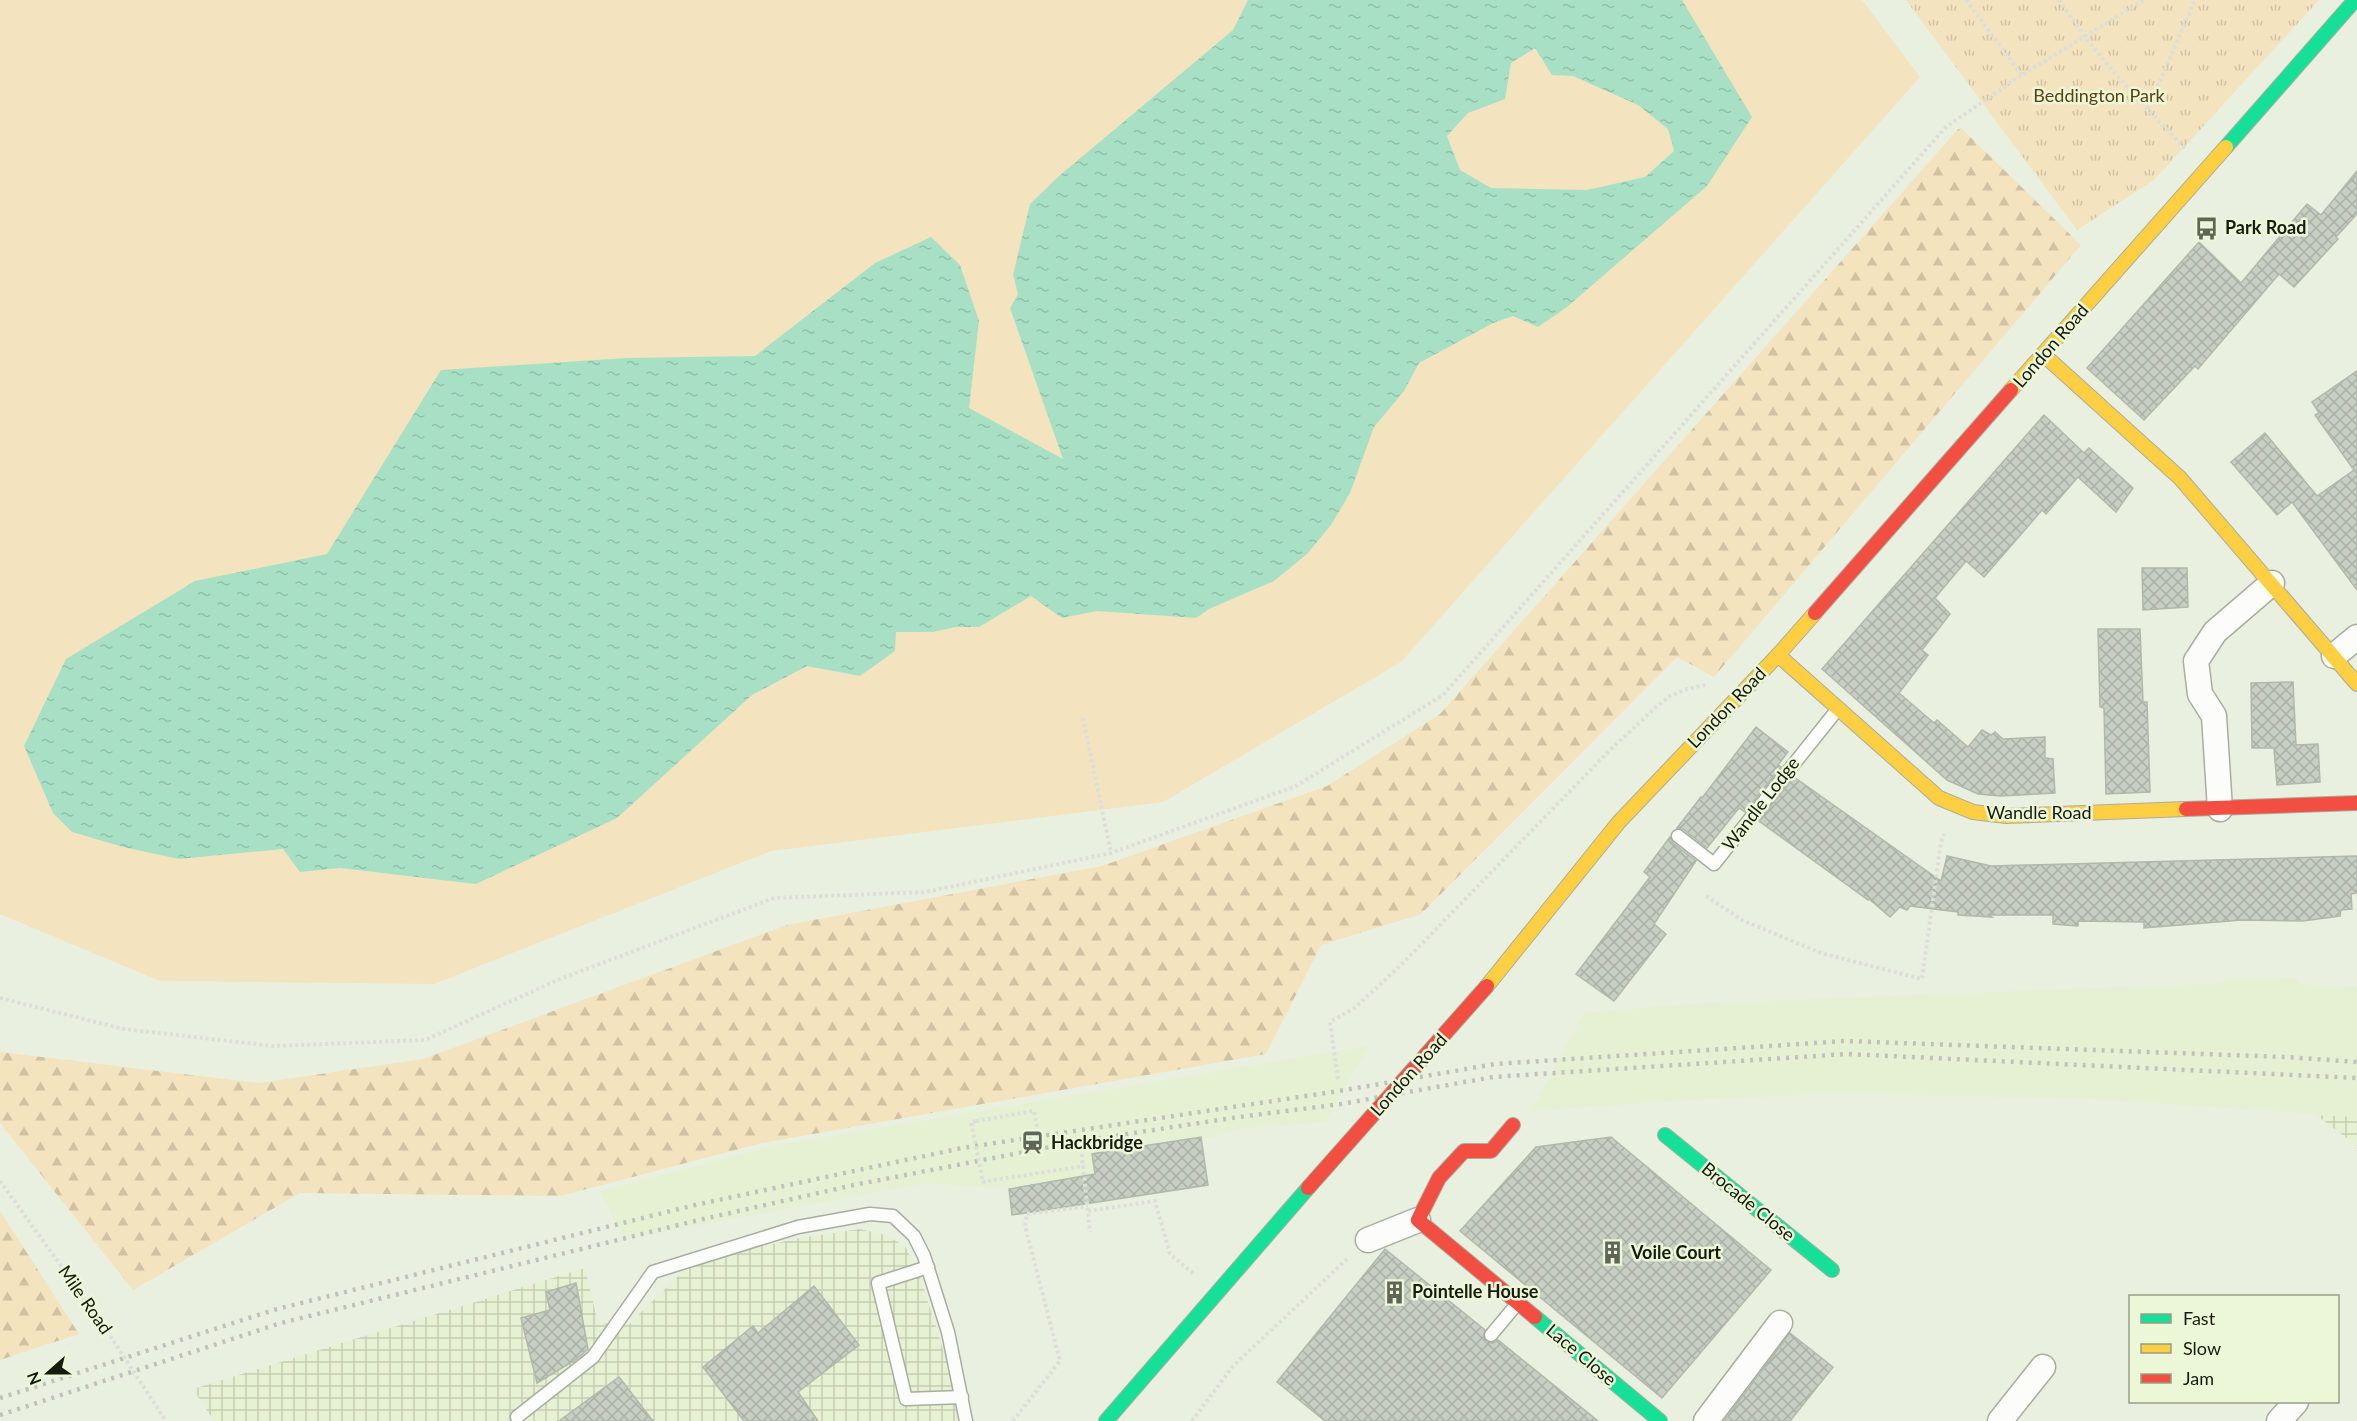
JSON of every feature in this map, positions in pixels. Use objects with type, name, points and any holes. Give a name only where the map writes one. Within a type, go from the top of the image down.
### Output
[{"type":"main road","name":"London Road","points":[[1106,1421],[1487,986],[1619,822],[1778,655],[2355,0]]},
{"type":"main road","points":[[2044,355],[2180,478],[2357,684]]},
{"type":"main road","name":"Wandle Road","points":[[1778,655],[1940,798],[1973,812],[2006,816],[2357,803]]},
{"type":"main road","points":[[1418,1220],[1439,1178],[1464,1151],[1491,1151],[1513,1125]]},
{"type":"main road","name":"Brocade Close","points":[[1665,1135],[1832,1270]]},
{"type":"main road","name":"Lace Close","points":[[1418,1220],[1660,1421]]},
{"type":"street","points":[[2220,809],[2214,716],[2200,694],[2196,661],[2215,632],[2272,583]]},
{"type":"street","points":[[2334,656],[2357,637]]},
{"type":"street","points":[[1368,1240],[1418,1220]]},
{"type":"street","points":[[1706,1421],[1780,1323]]},
{"type":"street","points":[[2000,1421],[2043,1367]]},
{"type":"street","points":[[2279,1421],[2294,1403]]},
{"type":"lane","name":"Wandle Lodge","points":[[1678,836],[1714,864],[1837,709]]},
{"type":"lane","points":[[517,1416],[593,1357],[653,1272],[798,1227],[870,1214],[893,1216],[914,1236],[928,1267],[948,1332],[966,1421]]},
{"type":"lane","points":[[928,1267],[878,1283],[906,1399],[962,1397]]},
{"type":"lane","points":[[1491,1335],[1518,1303]]},
{"type":"path","points":[[1966,0],[2022,75]]},
{"type":"path","points":[[2059,0],[2084,38],[2148,110],[2206,170]]},
{"type":"path","points":[[0,998],[124,1029],[273,1046],[424,1040],[560,979],[774,898],[925,892],[1111,853],[1296,786],[1443,695],[1946,127],[2022,75],[2144,0]]},
{"type":"path","points":[[2148,110],[2195,0]]},
{"type":"path","points":[[1338,1079],[1330,1022],[1356,1007],[1406,960],[1608,752],[1654,708],[1670,696],[1705,685]]},
{"type":"path","points":[[1083,718],[1111,853]]},
{"type":"path","points":[[1706,896],[1742,920],[1821,953],[1922,979],[1941,842],[1954,805]]},
{"type":"path","points":[[1037,1127],[1034,1111],[971,1122],[983,1182],[1084,1166]]},
{"type":"path","points":[[1081,1148],[1090,1232]]},
{"type":"path","name":"Mile Road","points":[[0,1181],[97,1316],[166,1421]]},
{"type":"path","points":[[1013,1421],[1060,1361],[1025,1226],[1027,1214],[1155,1202],[1170,1254],[1197,1276]]},
{"type":"path","points":[[1192,1421],[1233,1366],[1368,1240]]},
{"type":"shaded area","points":[[2225,978],[2298,979],[2299,984],[2357,987],[2357,1117],[2081,1098],[1829,1094],[1687,1100],[1531,1111],[1584,1013],[1686,1004],[2224,983]]},
{"type":"shaded area","points":[[1369,1046],[1325,1122],[1239,1129],[1081,1177],[1084,1203],[1012,1215],[1008,1189],[926,1183],[624,1239],[600,1191],[778,1145]]},
{"type":"shaded area","points":[[2316,1115],[2357,1117],[2357,1146]]},
{"type":"shaded area","points":[[860,1229],[885,1235],[905,1246],[921,1280],[954,1384],[961,1421],[214,1421],[193,1389],[585,1268],[598,1323],[628,1325],[694,1261],[800,1238]]},
{"type":"green space","points":[[0,0],[1862,0],[1920,77],[1401,662],[1163,802],[771,851],[434,984],[160,981],[0,914]]},
{"type":"green space","name":"Beddington Park","points":[[1906,0],[2319,0],[2154,180],[2077,230]]},
{"type":"green space","points":[[1960,127],[2081,245],[1714,677],[1677,657],[1421,914],[1321,945],[1266,1054],[762,1143],[560,1196],[300,1193],[133,1290],[0,1123],[0,1052],[259,1083],[423,1059],[787,925],[1102,866],[1327,786],[1440,714]]},
{"type":"green space","points":[[0,1211],[79,1334],[0,1360]]},
{"type":"water","points":[[1248,0],[1682,0],[1752,117],[1707,186],[1567,307],[1538,327],[1513,316],[1493,323],[1419,363],[1404,391],[1374,427],[1350,493],[1331,525],[1307,554],[1274,581],[1209,609],[1196,618],[1097,611],[1062,618],[1031,596],[979,627],[955,627],[933,632],[896,632],[895,651],[860,676],[807,666],[752,695],[617,818],[476,884],[340,868],[300,872],[283,849],[179,859],[123,847],[72,832],[53,813],[24,746],[66,659],[195,581],[327,554],[441,370],[627,358],[755,356],[875,263],[931,237],[960,265],[979,321],[969,408],[1063,459],[1010,308],[1018,294],[1013,275],[1030,204],[1059,176],[1233,30]],"holes":[[[1535,48],[1552,75],[1573,76],[1638,105],[1668,129],[1674,151],[1645,177],[1587,190],[1491,188],[1460,170],[1447,136],[1468,113],[1505,99],[1511,63]]]},
{"type":"building","points":[[2357,171],[2357,214],[2336,237],[2338,239],[2294,287],[2279,274],[2198,369],[2195,366],[2144,420],[2087,368],[2199,242],[2241,283],[2307,204],[2321,215]]},
{"type":"building","points":[[2357,371],[2357,590],[2292,502],[2277,515],[2231,462],[2265,433],[2317,496],[2354,470],[2315,415],[2319,413],[2312,402]]},
{"type":"building","points":[[2044,415],[2084,453],[2089,448],[2133,488],[2116,512],[2078,477],[2046,514],[2042,510],[1984,577],[1966,561],[1935,598],[1950,614],[1922,650],[1928,655],[1899,693],[1934,723],[1937,720],[1968,747],[1982,730],[1991,735],[1995,732],[2003,739],[2045,737],[2045,758],[2053,759],[2055,793],[2000,796],[1978,794],[1947,780],[1822,669]]},
{"type":"building","points":[[2142,568],[2187,568],[2188,607],[2143,610]]},
{"type":"building","points":[[2098,629],[2140,629],[2143,702],[2147,702],[2150,792],[2106,794],[2104,708],[2100,707]]},
{"type":"building","points":[[2293,682],[2296,745],[2318,744],[2320,782],[2277,785],[2274,748],[2252,748],[2251,683]]},
{"type":"building","points":[[1756,727],[1788,752],[1778,765],[1781,767],[1745,812],[1739,808],[1707,848],[1683,829],[1677,828]]},
{"type":"building","points":[[1794,777],[1941,881],[1947,856],[1991,866],[2357,856],[2357,893],[2351,894],[2352,909],[2341,910],[2340,916],[2303,921],[2242,920],[2144,928],[2144,922],[2078,921],[2078,926],[2053,924],[2053,915],[1989,915],[1992,917],[1958,915],[1958,912],[1910,906],[1907,910],[1900,907],[1890,917],[1869,899],[1759,821]]},
{"type":"building","points":[[1670,837],[1673,843],[1696,861],[1654,924],[1666,934],[1614,1001],[1576,974],[1650,877],[1644,872]]},
{"type":"building","points":[[1201,1137],[1208,1185],[1012,1215],[1009,1189],[1095,1174],[1092,1154]]},
{"type":"building","name":"Voile Court","points":[[1611,1137],[1771,1270],[1662,1398],[1460,1231],[1536,1147]]},
{"type":"building","name":"Pointelle House","points":[[1385,1249],[1485,1330],[1483,1337],[1486,1342],[1493,1343],[1498,1340],[1598,1421],[1325,1421],[1277,1382]]},
{"type":"building","points":[[576,1283],[588,1349],[577,1359],[537,1383],[521,1318],[550,1310],[546,1292]]},
{"type":"building","points":[[814,1286],[859,1345],[798,1392],[818,1421],[744,1421],[703,1367],[753,1326],[758,1333]]},
{"type":"building","points":[[1790,1333],[1833,1367],[1790,1421],[1724,1421]]},
{"type":"building","points":[[619,1377],[653,1421],[559,1421]]},
{"type":"railway","points":[[0,1398],[277,1309],[695,1205],[962,1148],[1339,1091],[1495,1064],[1845,1041],[2286,1057],[2357,1062]]},
{"type":"railway","points":[[0,1415],[281,1323],[699,1220],[854,1185],[1081,1141],[1341,1104],[1493,1077],[1847,1054],[2357,1078]]},
{"type":"traffic: fast","points":[[2226,147],[2355,0]]},
{"type":"traffic: fast","points":[[1665,1135],[1832,1270]]},
{"type":"traffic: fast","points":[[1106,1421],[1308,1188]]},
{"type":"traffic: fast","points":[[1535,1317],[1660,1421]]},
{"type":"traffic: slow","points":[[2011,390],[2226,147]]},
{"type":"traffic: slow","points":[[2044,355],[2180,478],[2357,684]]},
{"type":"traffic: slow","points":[[1487,986],[1619,822],[1815,613]]},
{"type":"traffic: slow","points":[[1778,655],[1939,798],[1973,812],[2006,816],[2186,809]]},
{"type":"traffic: jam","points":[[1815,613],[2011,390]]},
{"type":"traffic: jam","points":[[2186,809],[2357,803]]},
{"type":"traffic: jam","points":[[1308,1188],[1487,986]]},
{"type":"traffic: jam","points":[[1513,1125],[1491,1151],[1464,1151],[1439,1178],[1418,1220],[1535,1317]]},
{"type":"place","name":"Park Road","points":[[2207,228]]},
{"type":"place","name":"Hackbridge","points":[[1033,1143]]},
{"type":"place","name":"Voile Court","points":[[1613,1253]]},
{"type":"place","name":"Pointelle House","points":[[1394,1292]]}]
